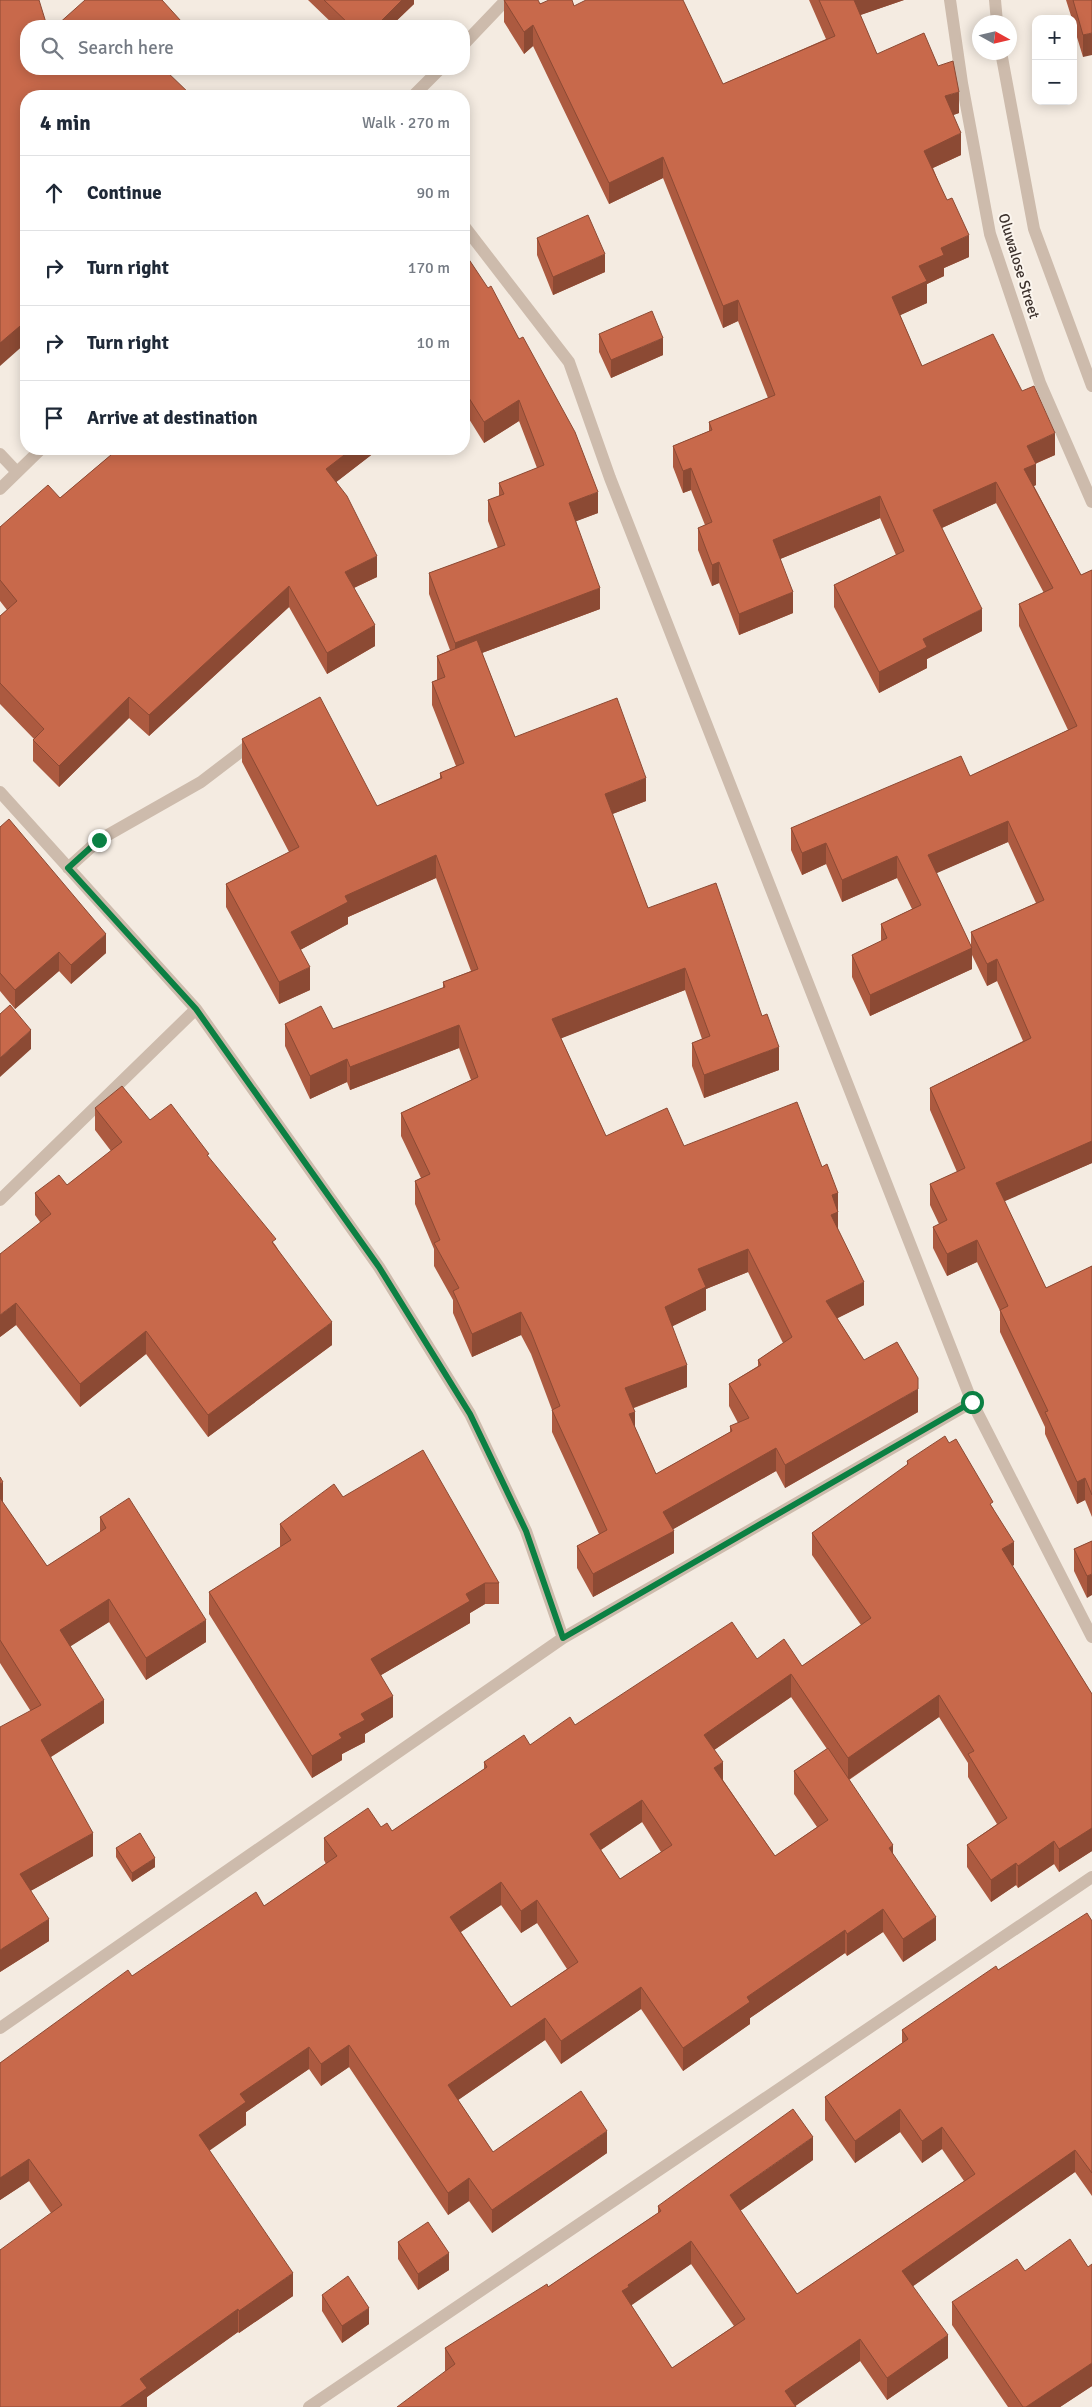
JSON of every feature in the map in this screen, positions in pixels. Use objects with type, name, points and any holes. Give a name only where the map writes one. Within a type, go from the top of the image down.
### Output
[{"type":"street","points":[[470,38],[506,0]]},
{"type":"street","name":"Oluwalose Street","points":[[950,0],[962,83],[990,234],[1040,383],[1092,502]]},
{"type":"street","points":[[994,0],[996,15]]},
{"type":"street","name":"Oluwalose Street","points":[[1002,60],[1034,229],[1092,386]]},
{"type":"street","points":[[419,90],[434,75]]},
{"type":"street","points":[[470,234],[569,362],[610,478],[972,1402],[1092,1637]]},
{"type":"street","points":[[0,454],[17,472]]},
{"type":"street","points":[[0,489],[35,455]]},
{"type":"street","points":[[68,868],[99,840],[201,782],[263,735]]},
{"type":"street","points":[[0,792],[196,1009],[379,1267],[470,1414],[526,1531],[563,1638]]},
{"type":"street","points":[[0,1200],[196,1009]]},
{"type":"street","points":[[0,2028],[563,1638],[972,1402]]},
{"type":"street","points":[[308,2407],[1092,1877]]},
{"type":"building","points":[[0,0],[39,0],[45,20],[20,20],[20,75],[170,75],[186,90],[20,90],[20,326],[0,343]]},
{"type":"building","points":[[85,0],[162,0],[180,20],[63,20]]},
{"type":"building","points":[[324,0],[402,0],[382,20],[345,20]]},
{"type":"building","points":[[504,0],[538,0],[540,4],[549,0],[572,0],[574,6],[586,0],[683,0],[723,84],[835,36],[819,0],[854,0],[877,54],[924,33],[938,66],[953,61],[959,92],[945,96],[961,133],[924,151],[947,200],[952,198],[969,235],[941,248],[944,255],[919,266],[927,281],[892,297],[922,366],[993,334],[1022,391],[1034,386],[1055,433],[1027,446],[1036,464],[1024,469],[1081,575],[1092,570],[1092,1141],[996,1183],[1046,1288],[1092,1266],[1092,1495],[1085,1478],[1077,1482],[1045,1412],[1048,1411],[1000,1310],[1008,1306],[977,1240],[947,1254],[933,1227],[947,1220],[930,1184],[965,1168],[930,1088],[1031,1038],[997,959],[987,964],[971,932],[1044,900],[1008,821],[928,855],[972,948],[870,995],[852,955],[887,938],[881,924],[921,905],[897,856],[842,880],[826,843],[802,853],[791,828],[961,756],[970,776],[1077,726],[1019,604],[1053,588],[996,482],[933,510],[982,609],[923,639],[927,647],[879,672],[834,585],[904,551],[880,496],[773,540],[793,592],[739,614],[719,562],[712,565],[698,528],[712,522],[691,468],[683,471],[673,446],[712,430],[709,422],[775,395],[738,300],[723,306],[663,157],[609,183],[533,25],[524,32]]},
{"type":"building","points":[[1073,0],[1092,0],[1092,33],[1083,35]]},
{"type":"building","points":[[588,215],[605,254],[553,277],[537,238]]},
{"type":"building","points":[[470,261],[488,288],[491,286],[519,339],[523,337],[575,432],[598,492],[569,503],[600,588],[455,643],[429,573],[505,545],[488,500],[504,494],[499,483],[544,465],[519,400],[484,422],[470,400]]},
{"type":"building","points":[[652,311],[663,338],[611,360],[599,334]]},
{"type":"building","points":[[111,455],[344,455],[326,469],[347,496],[377,556],[345,572],[375,625],[327,653],[289,586],[149,715],[129,697],[59,766],[33,740],[44,729],[0,683],[0,616],[17,601],[0,580],[0,527],[48,485],[60,498]]},
{"type":"building","points":[[477,640],[515,737],[617,698],[646,778],[605,794],[648,908],[716,883],[762,1016],[767,1014],[779,1047],[704,1075],[692,1043],[710,1036],[685,968],[552,1019],[606,1136],[667,1108],[684,1146],[797,1102],[822,1167],[827,1164],[838,1193],[832,1195],[838,1212],[831,1215],[864,1282],[826,1301],[864,1360],[897,1342],[918,1378],[918,1389],[785,1465],[776,1448],[663,1512],[674,1531],[593,1574],[577,1546],[607,1530],[552,1410],[560,1406],[531,1332],[521,1312],[472,1334],[453,1291],[459,1288],[434,1243],[440,1240],[415,1181],[430,1174],[401,1113],[478,1077],[459,1025],[350,1067],[347,1059],[310,1076],[285,1024],[321,1006],[333,1029],[445,987],[443,982],[478,969],[436,855],[345,896],[348,902],[291,932],[310,967],[279,982],[226,884],[299,847],[242,739],[320,697],[377,806],[442,778],[440,773],[464,763],[432,682],[445,677],[437,656]],"holes":[[[748,1249],[792,1337],[758,1360],[761,1365],[729,1384],[749,1418],[730,1426],[732,1431],[656,1474],[629,1414],[635,1412],[625,1388],[687,1365],[665,1307],[706,1287],[698,1269]]]},
{"type":"building","points":[[9,819],[106,934],[71,965],[59,952],[15,990],[0,973],[0,827]]},
{"type":"building","points":[[10,1005],[31,1030],[0,1058],[0,1014]]},
{"type":"building","points":[[122,1086],[150,1120],[171,1104],[209,1154],[207,1155],[276,1239],[272,1242],[332,1322],[208,1415],[146,1331],[80,1384],[16,1303],[0,1315],[0,1254],[51,1214],[35,1193],[59,1175],[67,1185],[122,1142],[95,1108]]},
{"type":"building","points":[[945,1436],[949,1443],[956,1439],[993,1502],[990,1504],[1014,1542],[1002,1549],[1092,1694],[1092,1828],[1059,1849],[1054,1841],[1018,1866],[1016,1863],[991,1880],[967,1845],[1007,1818],[968,1754],[974,1751],[939,1695],[848,1758],[791,1674],[704,1735],[723,1762],[714,1768],[775,1856],[828,1820],[794,1771],[828,1748],[893,1845],[889,1848],[936,1917],[903,1939],[883,1909],[847,1934],[845,1930],[747,1997],[750,2002],[683,2048],[641,1987],[561,2041],[545,2018],[448,2085],[493,2152],[581,2091],[607,2131],[492,2210],[469,2178],[448,2193],[349,2045],[321,2064],[309,2047],[240,2094],[246,2102],[199,2135],[293,2273],[239,2311],[238,2309],[140,2379],[147,2388],[120,2407],[0,2407],[0,2250],[62,2205],[29,2159],[0,2178],[0,2063],[128,1970],[132,1976],[256,1892],[264,1906],[337,1856],[324,1838],[368,1808],[381,1827],[387,1823],[392,1831],[487,1767],[484,1762],[524,1735],[530,1745],[570,1717],[575,1725],[732,1622],[757,1659],[784,1639],[802,1666],[871,1618],[812,1533],[908,1464],[907,1461]],"holes":[[[642,1800],[672,1845],[620,1879],[590,1834]],[[501,1882],[521,1911],[537,1900],[578,1962],[511,2007],[450,1917]]]},
{"type":"building","points":[[423,1450],[499,1583],[485,1583],[466,1594],[470,1601],[371,1659],[393,1696],[361,1714],[365,1720],[339,1734],[342,1738],[312,1756],[209,1592],[291,1540],[280,1524],[334,1484],[343,1497]]},
{"type":"building","points":[[0,1498],[47,1566],[106,1528],[100,1517],[129,1498],[206,1620],[146,1658],[109,1599],[60,1630],[104,1700],[41,1740],[93,1833],[20,1874],[49,1919],[0,1950],[0,1727],[41,1705],[0,1640]]},
{"type":"building","points":[[1092,1541],[1092,1574],[1087,1576],[1074,1549]]},
{"type":"building","points":[[140,1833],[155,1858],[132,1873],[116,1848]]},
{"type":"building","points":[[1087,1913],[1092,1921],[1092,2173],[1075,2150],[902,2271],[948,2335],[887,2378],[860,2339],[785,2391],[796,2407],[397,2407],[455,2364],[445,2348],[547,2284],[548,2287],[661,2211],[658,2206],[793,2109],[813,2137],[730,2195],[797,2294],[975,2174],[942,2127],[922,2141],[900,2109],[855,2141],[825,2097],[908,2039],[902,2030],[996,1966],[998,1970]],"holes":[[[691,2241],[745,2319],[672,2368],[622,2291]]]},
{"type":"building","points":[[428,2222],[449,2253],[418,2274],[398,2242]]},
{"type":"building","points":[[1070,2239],[1088,2267],[1092,2264],[1092,2363],[1026,2407],[1023,2407],[952,2302],[1017,2259],[1025,2271]]},
{"type":"building","points":[[348,2276],[369,2308],[342,2326],[322,2295]]},
{"type":"route","points":[[99,840],[68,868],[196,1009],[379,1267],[470,1414],[526,1531],[563,1638],[972,1402]]}]
